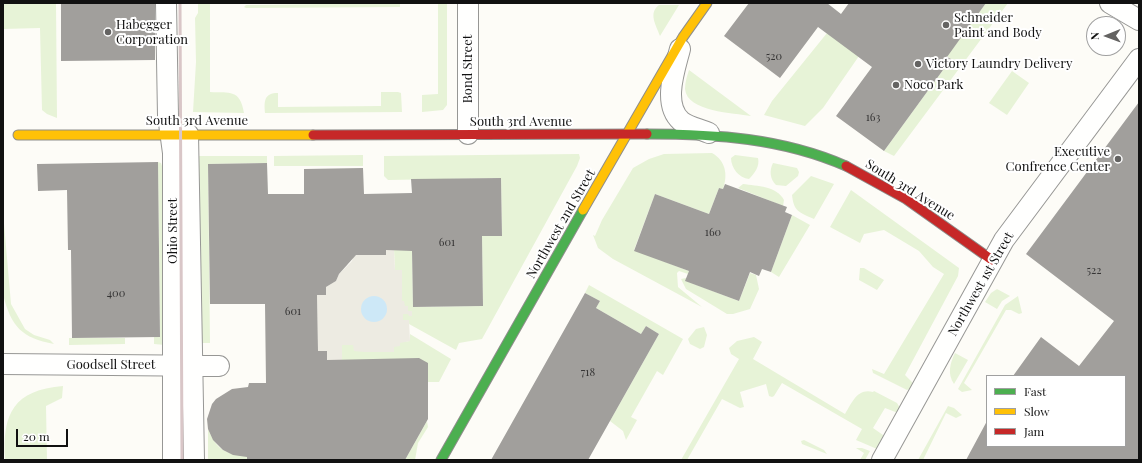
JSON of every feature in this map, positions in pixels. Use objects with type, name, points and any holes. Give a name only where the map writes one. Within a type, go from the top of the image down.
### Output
[{"type":"street","name":"Ohio Street","points":[[166,3],[168,116],[179,134],[191,328],[194,460]]},
{"type":"street","name":"Bond Street","points":[[468,3],[468,134]]},
{"type":"street","name":"Northwest 2nd Street","points":[[441,460],[683,37],[706,3]]},
{"type":"street","points":[[1110,3],[1139,20]]},
{"type":"street","points":[[683,37],[671,84],[673,106],[681,121],[715,135]]},
{"type":"street","name":"Northwest 1st Street","points":[[882,460],[1004,240],[1139,59]]},
{"type":"street","name":"South 3rd Avenue","points":[[18,134],[627,134],[715,135],[749,138],[790,147],[852,168],[900,196],[992,260]]},
{"type":"street","name":"Ohio Street","points":[[173,460],[172,366],[179,134]]},
{"type":"street","name":"Goodsell Street","points":[[3,364],[219,366]]},
{"type":"green space","points":[[3,3],[56,3],[57,118],[42,110],[40,28],[3,29]]},
{"type":"green space","points":[[198,3],[210,3],[210,92],[228,93],[237,96],[240,100],[244,113],[193,112],[196,62],[195,18],[198,13]]},
{"type":"green space","points":[[400,3],[400,7],[244,7],[246,5]]},
{"type":"green space","points":[[438,3],[447,3],[447,105],[443,110],[422,112],[422,95],[438,94]]},
{"type":"green space","points":[[875,3],[953,48],[986,3],[1008,3],[894,156],[884,151],[951,59]]},
{"type":"green space","points":[[659,5],[679,5],[660,36],[653,15]]},
{"type":"green space","points":[[827,33],[859,56],[823,108],[805,126],[764,115],[772,101]]},
{"type":"green space","points":[[689,70],[751,116],[712,110],[702,107],[694,102],[688,97],[685,89]]},
{"type":"green space","points":[[1012,71],[1029,83],[1007,115],[989,103]]},
{"type":"green space","points":[[381,92],[401,93],[402,112],[265,113],[266,98],[273,93],[278,93],[278,107],[381,106]]},
{"type":"green space","points":[[712,153],[717,156],[723,164],[725,169],[725,184],[723,189],[719,188],[709,214],[655,194],[634,250],[689,271],[688,274],[679,271],[677,273],[678,287],[702,307],[613,259],[598,248],[593,235],[595,236],[602,220],[633,168],[649,159],[664,154]]},
{"type":"green space","points":[[579,154],[580,158],[577,166],[482,339],[459,343],[456,350],[409,324],[409,320],[403,320],[403,314],[409,314],[412,311],[408,312],[402,301],[402,271],[395,271],[394,250],[412,250],[413,307],[483,306],[482,236],[502,236],[501,178],[388,180],[384,176],[384,156]]},
{"type":"green space","points":[[363,155],[363,166],[274,166],[274,156]]},
{"type":"green space","points":[[735,155],[758,158],[756,169],[749,179],[739,175],[734,169],[731,158]]},
{"type":"green space","points":[[194,156],[267,156],[267,163],[208,164],[210,343],[195,343]]},
{"type":"green space","points":[[158,162],[161,163],[162,166],[165,345],[154,344],[154,337],[160,337]]},
{"type":"green space","points":[[773,163],[797,168],[799,172],[798,176],[786,186],[776,185],[772,180],[771,175]]},
{"type":"green space","points":[[811,176],[834,184],[814,219],[798,211],[794,205],[792,195]]},
{"type":"green space","points":[[743,184],[772,189],[781,195],[784,200],[783,206],[738,188]]},
{"type":"green space","points":[[851,190],[959,268],[958,276],[905,375],[914,384],[912,388],[907,390],[873,373],[872,369],[884,374],[944,274],[933,267],[919,251],[884,230],[864,234],[860,243],[830,227]]},
{"type":"green space","points":[[3,212],[11,304],[25,329],[34,335],[50,340],[54,344],[26,334],[14,323],[6,305],[3,294]]},
{"type":"green space","points":[[792,215],[810,225],[779,277],[771,272]]},
{"type":"green space","points":[[860,268],[864,268],[884,280],[877,290],[859,280]]},
{"type":"green space","points":[[750,273],[756,275],[759,289],[750,309],[733,314],[727,314],[686,289],[681,279],[686,278],[686,281],[739,301]]},
{"type":"green space","points":[[589,285],[683,339],[663,375],[657,371],[631,417],[637,420],[626,440],[623,431],[610,421],[659,334],[646,326],[641,334],[596,308],[600,301],[585,293]]},
{"type":"green space","points":[[997,289],[1010,296],[1002,301],[997,309],[985,302],[991,293]]},
{"type":"green space","points":[[1018,296],[1022,313],[1019,314],[1011,310],[1006,310],[964,383],[972,390],[962,392],[958,389],[1005,305]]},
{"type":"green space","points":[[704,327],[707,335],[704,347],[700,349],[690,344],[688,339],[696,329]]},
{"type":"green space","points":[[410,334],[451,359],[439,382],[428,382],[342,366],[342,345],[353,345],[364,351],[394,351],[394,346],[400,342],[410,341]]},
{"type":"green space","points":[[754,337],[762,342],[753,359],[845,414],[856,397],[867,391],[874,391],[897,403],[900,408],[898,413],[885,408],[873,428],[883,435],[883,439],[877,449],[856,440],[862,429],[782,383],[772,397],[769,396],[766,384],[740,392],[744,407],[740,408],[722,399],[687,460],[681,460],[739,359],[731,354],[729,348],[737,341]]},
{"type":"green space","points":[[69,338],[125,338],[125,344],[69,345]]},
{"type":"green space","points":[[955,353],[968,360],[954,384],[950,376],[950,368]]},
{"type":"green space","points":[[63,386],[62,398],[46,406],[47,460],[5,460],[6,429],[9,417],[14,407],[22,399],[33,393],[46,388]]},
{"type":"green space","points":[[948,406],[954,408],[962,415],[956,418],[946,413],[923,460],[918,460]]},
{"type":"green space","points":[[427,421],[428,427],[418,443],[415,460],[405,460]]},
{"type":"green space","points":[[208,429],[215,442],[223,450],[233,454],[247,456],[247,460],[208,460]]},
{"type":"green space","points":[[804,440],[824,450],[827,454],[802,444],[801,441]]},
{"type":"green space","points":[[856,448],[862,448],[870,451],[865,460],[860,460],[864,453]]},
{"type":"shaded area","points":[[356,247],[369,255],[386,255],[386,250],[394,250],[395,270],[402,270],[402,301],[404,301],[405,306],[408,306],[408,311],[412,311],[412,316],[403,314],[403,320],[409,320],[410,341],[400,343],[400,346],[394,347],[394,352],[354,351],[353,345],[342,345],[342,366],[326,366],[327,351],[318,351],[317,295],[326,295],[326,287],[336,281],[339,274],[352,261]]},
{"type":"water","points":[[374,296],[383,300],[387,309],[383,318],[374,322],[365,318],[361,309],[365,300]]},
{"type":"building","name":"Habegger Corporation","points":[[61,3],[155,3],[155,60],[61,61]]},
{"type":"building","points":[[749,3],[827,3],[841,14],[849,3],[986,3],[947,57],[951,59],[884,151],[836,116],[872,67],[818,27],[780,78],[724,36]]},
{"type":"building","points":[[1139,102],[1139,460],[966,460],[986,423],[986,447],[1126,447],[1126,375],[1014,375],[1041,337],[1079,366],[1114,321],[1026,254]]},
{"type":"building","points":[[158,162],[160,337],[72,338],[71,250],[68,250],[67,190],[38,191],[37,164]]},
{"type":"building","points":[[267,163],[268,194],[304,194],[304,169],[363,168],[364,194],[412,193],[411,179],[501,178],[502,236],[482,236],[483,306],[413,307],[412,251],[386,250],[386,255],[356,255],[339,274],[336,281],[326,287],[326,295],[317,295],[318,351],[327,351],[327,360],[419,358],[428,363],[428,419],[405,460],[247,460],[247,457],[233,455],[223,450],[213,440],[208,429],[207,419],[212,404],[216,399],[232,389],[248,387],[249,383],[266,383],[265,304],[210,304],[208,164]]},
{"type":"building","points":[[725,184],[787,207],[785,212],[792,215],[771,272],[762,269],[759,276],[750,272],[739,301],[685,281],[689,271],[634,251],[655,194],[709,214],[719,188],[723,189]]},
{"type":"building","points":[[585,293],[600,301],[596,308],[641,334],[646,326],[659,334],[588,460],[491,460]]},
{"type":"railway","points":[[180,3],[182,460]]},
{"type":"traffic: fast","points":[[647,134],[698,135],[773,144],[798,149],[846,166]]},
{"type":"traffic: fast","points":[[441,460],[583,210]]},
{"type":"traffic: slow","points":[[583,210],[683,37],[707,3]]},
{"type":"traffic: slow","points":[[18,135],[313,135]]},
{"type":"traffic: jam","points":[[313,135],[647,134]]},
{"type":"traffic: jam","points":[[846,166],[906,199],[992,260]]},
{"type":"place","name":"Schneider Paint and Body","points":[[946,25]]},
{"type":"place","name":"Habegger Corporation","points":[[108,32]]},
{"type":"place","name":"Victory Laundry Delivery","points":[[918,64]]},
{"type":"place","name":"Noco Park","points":[[896,85]]},
{"type":"place","name":"Executive Confrence Center","points":[[1118,159]]}]
